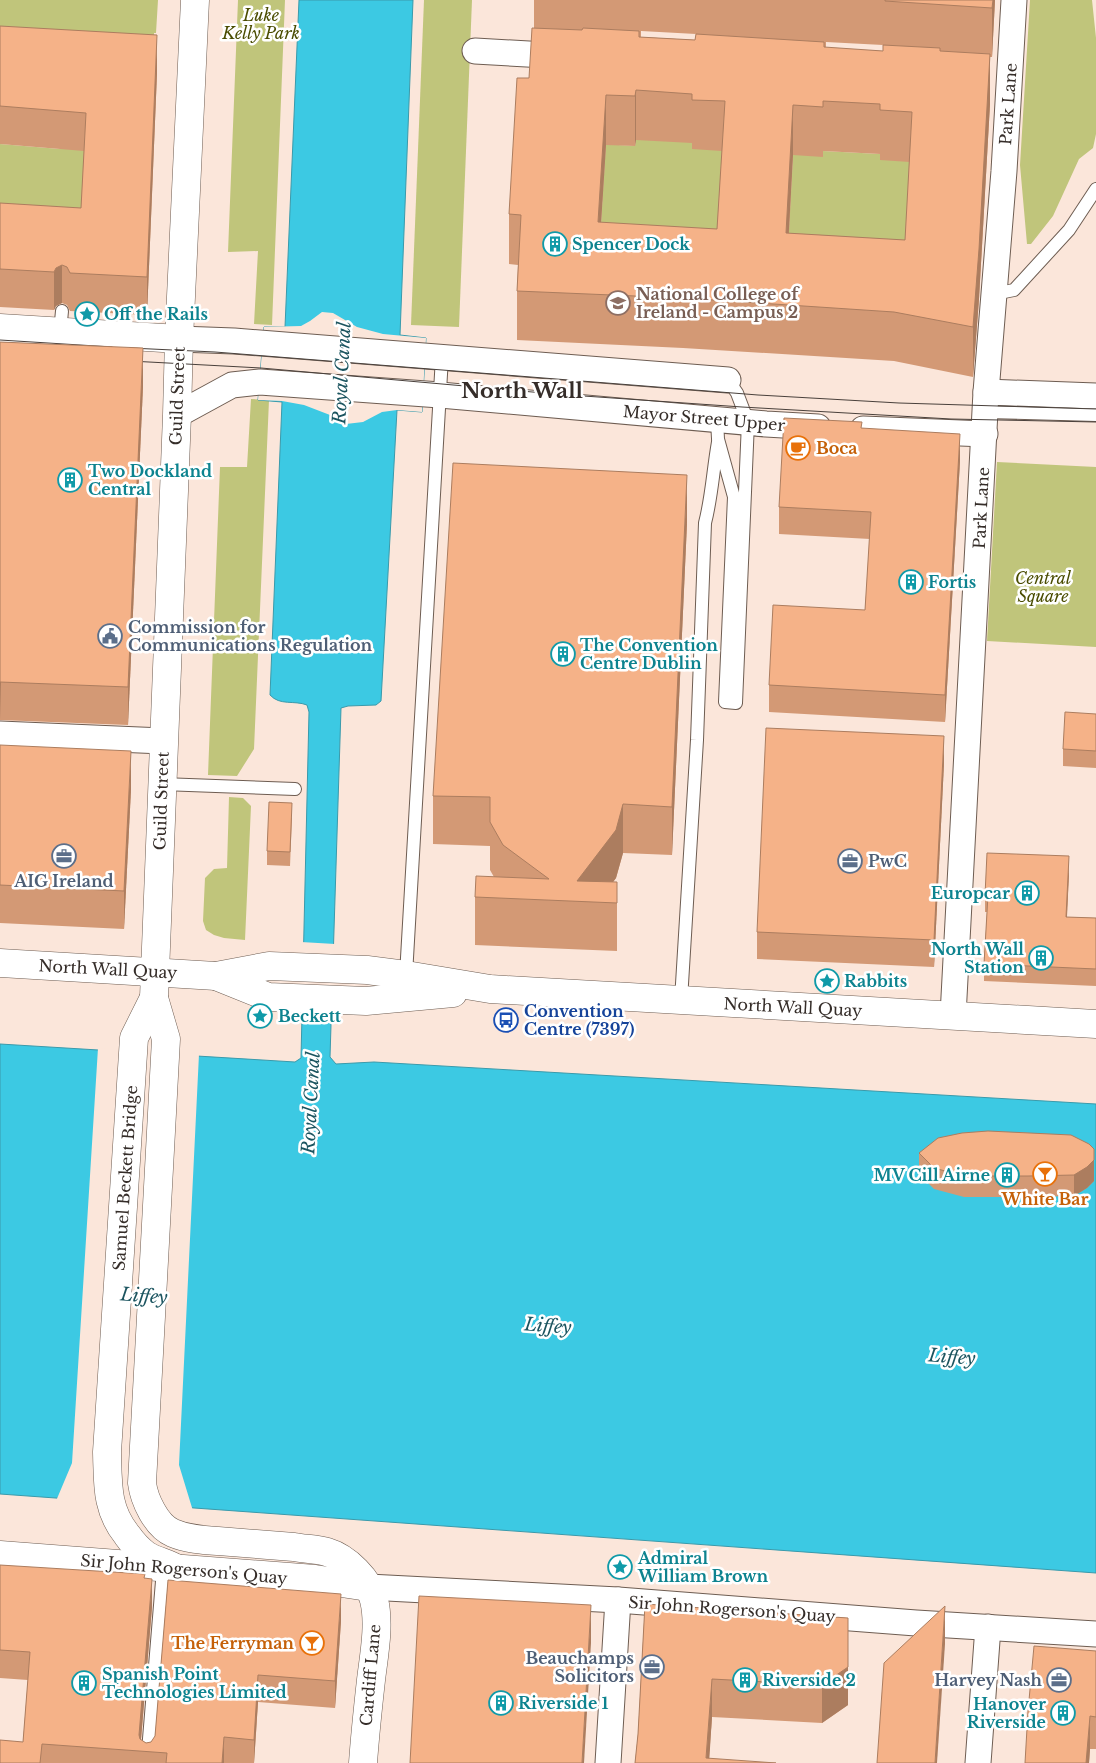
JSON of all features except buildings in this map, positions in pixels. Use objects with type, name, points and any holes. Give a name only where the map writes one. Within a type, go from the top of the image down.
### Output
[{"type":"main road","name":"Guild Street","points":[[154,985],[179,339],[195,0]]},
{"type":"main road","points":[[0,328],[61,321],[179,339]]},
{"type":"main road","name":"North Wall Quay","points":[[0,963],[154,985],[269,966],[367,970],[490,989],[1096,1024]]},
{"type":"main road","name":"North Wall Quay","points":[[216,976],[268,997],[366,1001],[490,989]]},
{"type":"main road","name":"Samuel Beckett Bridge","points":[[154,985],[134,1038],[107,1452],[108,1490],[110,1507],[119,1526],[146,1555],[170,1569]]},
{"type":"main road","name":"Samuel Beckett Bridge","points":[[151,1510],[143,1496],[142,1483],[166,1039],[154,985]]},
{"type":"main road","name":"Sir John Rogerson's Quay","points":[[151,1510],[158,1520],[171,1532],[198,1539],[327,1552],[349,1565],[368,1587]]},
{"type":"main road","name":"Sir John Rogerson's Quay","points":[[0,1555],[315,1579],[368,1587]]},
{"type":"main road","name":"Cardiff Lane","points":[[363,1763],[375,1648],[374,1600],[368,1587]]},
{"type":"street","name":"Park Lane","points":[[953,1016],[994,294],[1000,81],[1014,0]]},
{"type":"street","points":[[475,51],[584,57]]},
{"type":"street","points":[[179,339],[262,343],[728,380]]},
{"type":"street","name":"Mayor Street Upper","points":[[177,415],[232,385],[260,382],[431,395],[718,430],[748,422],[986,412],[1096,396]]},
{"type":"street","points":[[0,734],[164,742]]},
{"type":"street","name":"Sir John Rogerson's Quay","points":[[368,1587],[618,1600],[1096,1634]]},
{"type":"street","points":[[608,1763],[618,1600]]},
{"type":"street","points":[[978,1763],[988,1627]]},
{"type":"lane","points":[[994,294],[1014,290],[1069,230],[1096,189]]},
{"type":"lane","points":[[406,975],[433,357]]},
{"type":"lane","points":[[718,430],[734,497],[731,689],[748,422],[737,393],[728,380]]},
{"type":"lane","points":[[986,412],[1096,415]]},
{"type":"lane","points":[[681,1000],[697,740],[706,523],[712,497],[713,468],[718,430]]},
{"type":"lane","points":[[162,784],[295,789]]},
{"type":"lane","points":[[147,1763],[170,1569]]},
{"type":"green space","points":[[0,0],[158,0],[154,47],[0,63]]},
{"type":"green space","name":"Luke Kelly Park","points":[[238,0],[285,0],[272,325],[254,324],[258,251],[228,252]]},
{"type":"green space","points":[[424,0],[472,0],[459,327],[411,325]]},
{"type":"green space","points":[[1030,0],[1092,0],[1096,38],[1096,134],[1093,148],[1079,159],[1053,216],[1031,244],[1027,244],[1020,165]]},
{"type":"green space","points":[[607,126],[618,145],[635,146],[636,140],[726,133],[717,279],[598,272]]},
{"type":"green space","points":[[794,137],[823,157],[823,151],[880,154],[913,144],[905,290],[786,283]]},
{"type":"green space","points":[[87,141],[81,246],[0,241],[0,144],[60,149]]},
{"type":"green space","points":[[251,399],[269,400],[254,749],[237,776],[208,775],[220,467],[247,467]]},
{"type":"green space","name":"Central Square","points":[[997,462],[1096,467],[1096,647],[987,641]]},
{"type":"green space","points":[[229,797],[243,798],[251,806],[245,940],[214,935],[206,930],[203,921],[205,878],[214,869],[227,868]]},
{"type":"water","points":[[299,0],[413,0],[400,335],[426,338],[422,412],[397,410],[381,701],[376,705],[341,708],[330,1057],[336,1064],[374,1062],[1096,1104],[1096,1573],[0,1494],[0,1044],[295,1062],[301,1058],[309,712],[307,705],[283,702],[270,695],[282,402],[258,400],[264,327],[285,327]]},
{"type":"pier","points":[[322,312],[333,313],[357,327],[383,334],[426,338],[422,412],[397,410],[382,412],[363,422],[346,424],[330,415],[304,405],[282,401],[258,400],[264,327],[301,326]]},
{"type":"pier","points":[[301,942],[335,944],[333,1019],[299,1017]]},
{"type":"pier","points":[[98,1048],[199,1054],[179,1465],[193,1511],[56,1501],[72,1463]]},
{"type":"tram line","points":[[0,340],[112,347]]},
{"type":"tram line","points":[[130,348],[215,352],[758,395],[899,403],[1096,409]]},
{"type":"tram line","points":[[130,361],[261,368],[555,394],[742,407],[951,419],[1096,422]]},
{"type":"place","name":"Spencer Dock","points":[[555,244]]},
{"type":"place","name":"National College of Ireland - Campus 2","points":[[618,303]]},
{"type":"place","name":"Off the Rails","points":[[87,314]]},
{"type":"place","name":"Boca","points":[[798,448]]},
{"type":"place","name":"Two Dockland Central","points":[[70,480]]},
{"type":"place","name":"Fortis","points":[[911,582]]},
{"type":"place","name":"Commission for Communications Regulation","points":[[110,636]]},
{"type":"place","name":"The Convention Centre Dublin","points":[[563,654]]},
{"type":"place","name":"AIG Ireland","points":[[64,856]]},
{"type":"place","name":"PwC","points":[[850,861]]},
{"type":"place","name":"Europcar","points":[[1027,893]]},
{"type":"place","name":"North Wall Station","points":[[1041,958]]},
{"type":"place","name":"Rabbits","points":[[827,981]]},
{"type":"place","name":"Beckett","points":[[260,1016]]},
{"type":"place","name":"Convention Centre (7397)","points":[[506,1020]]},
{"type":"place","name":"White Bar","points":[[1045,1174]]},
{"type":"place","name":"MV Cill Airne","points":[[1007,1175]]},
{"type":"place","name":"Admiral William Brown","points":[[620,1567]]},
{"type":"place","name":"The Ferryman","points":[[312,1643]]},
{"type":"place","name":"Beauchamps Solicitors","points":[[652,1667]]},
{"type":"place","name":"Riverside 2","points":[[745,1680]]},
{"type":"place","name":"Harvey Nash","points":[[1059,1680]]},
{"type":"place","name":"Spanish Point Technologies Limited","points":[[84,1683]]},
{"type":"place","name":"Riverside 1","points":[[501,1703]]},
{"type":"place","name":"Hanover Riverside","points":[[1063,1713]]},
{"type":"district","name":"North Wall","points":[[522,391]]},
{"type":"water label","name":"Royal Canal","points":[[342,373]]},
{"type":"water label","name":"Royal Canal","points":[[311,1103]]},
{"type":"water label","name":"Liffey","points":[[144,1296]]},
{"type":"water label","name":"Liffey","points":[[548,1326]]},
{"type":"water label","name":"Liffey","points":[[952,1357]]}]
